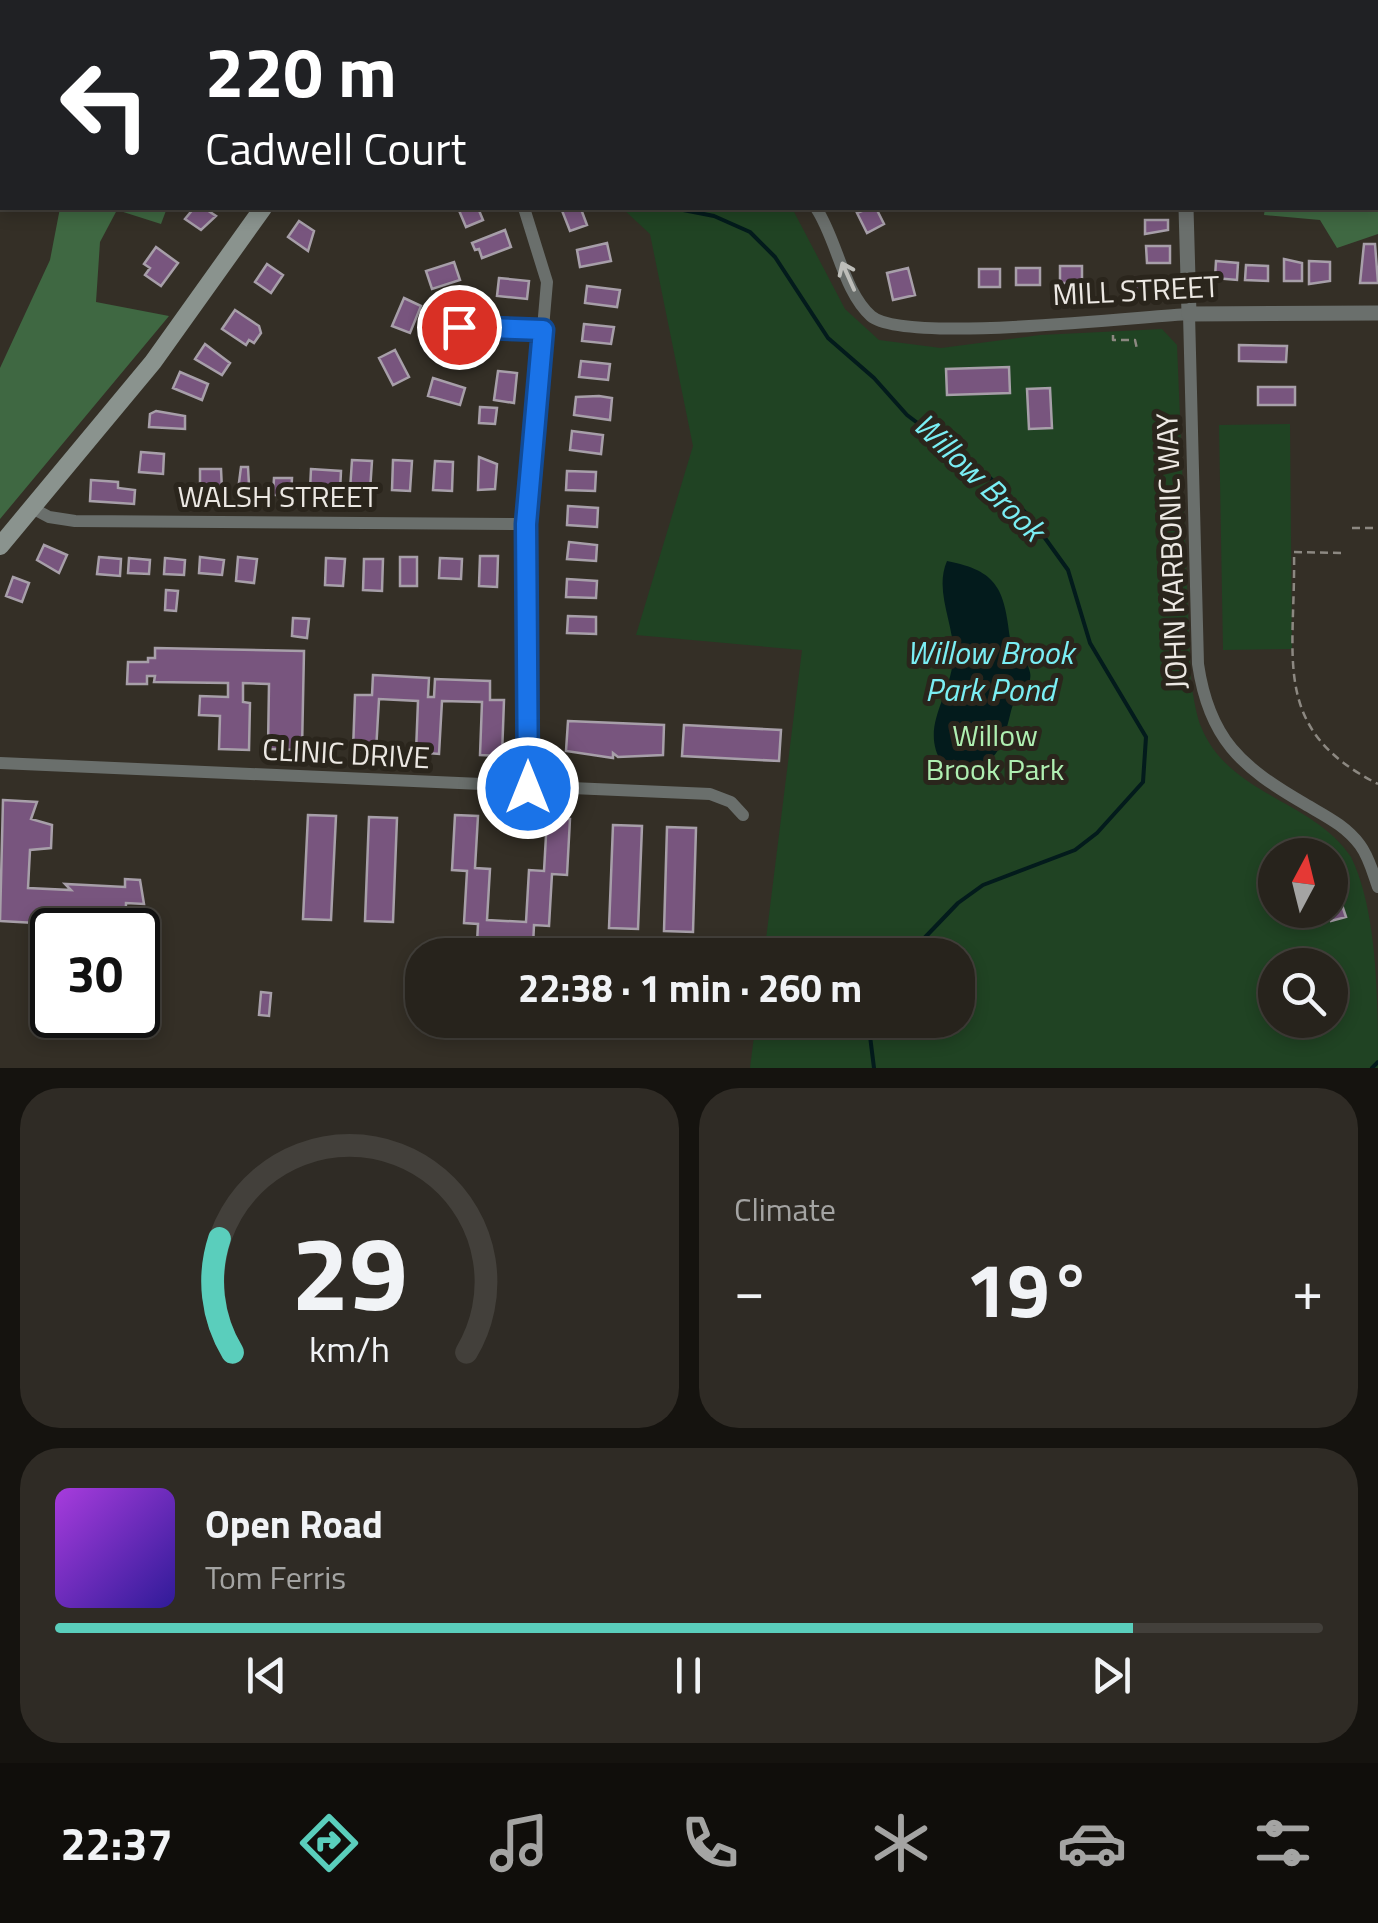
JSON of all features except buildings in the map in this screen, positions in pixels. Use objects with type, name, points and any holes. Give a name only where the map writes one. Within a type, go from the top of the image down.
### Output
[{"type":"main road","points":[[0,546],[153,362],[262,210]]},
{"type":"street","points":[[525,210],[547,282],[526,524],[528,788]]},
{"type":"street","name":"MILL STREET","points":[[817,210],[860,301],[880,322],[897,328],[956,330],[1188,314],[1378,314]]},
{"type":"street","points":[[1186,210],[1188,314]]},
{"type":"street","name":"JOHN KARBONIC WAY","points":[[1188,314],[1198,664],[1204,704],[1219,735],[1265,781],[1342,826],[1362,846],[1378,887]]},
{"type":"street","points":[[459,327],[543,330]]},
{"type":"street","name":"WALSH STREET","points":[[32,508],[49,518],[75,521],[526,524]]},
{"type":"street","name":"CLINIC DRIVE","points":[[0,763],[710,794],[731,802],[743,816]]},
{"type":"path","points":[[1112,319],[1113,340],[1135,340],[1137,349]]},
{"type":"path","points":[[1352,528],[1378,528]]},
{"type":"path","points":[[1341,552],[1294,552],[1296,695],[1302,719],[1325,750],[1378,784]]},
{"type":"green space","points":[[60,210],[117,210],[100,242],[96,302],[169,316],[0,519],[0,368],[50,260]]},
{"type":"green space","points":[[117,210],[166,210],[161,224]]},
{"type":"green space","name":"Willow Brook Park","points":[[624,210],[793,210],[845,309],[879,340],[941,348],[1040,335],[1162,329],[1177,345],[1191,684],[1198,718],[1215,751],[1232,769],[1335,838],[1258,838],[1258,928],[1348,928],[1348,853],[1360,879],[1371,931],[1377,988],[1378,1068],[750,1068],[754,1038],[975,1038],[975,938],[766,938],[802,650],[636,635],[693,446],[650,234]]},
{"type":"green space","points":[[1265,210],[1378,210],[1378,234],[1337,248],[1320,220],[1264,215]]},
{"type":"green space","points":[[1290,424],[1292,649],[1223,650],[1219,425]]},
{"type":"water","name":"Willow Brook Park Pond","points":[[947,561],[978,570],[995,585],[1005,607],[1010,638],[1030,672],[1029,684],[1014,704],[999,749],[992,758],[974,767],[943,765],[934,739],[953,661],[943,585]]},
{"type":"waterway","name":"Willow Brook","points":[[683,210],[714,216],[750,232],[775,257],[828,338],[874,378],[907,415],[990,478],[1029,516],[1068,570],[1090,643],[1146,737],[1143,782],[1097,833],[1075,850],[983,885],[958,903],[924,938]]},
{"type":"waterway","name":"Willow Brook","points":[[870,1038],[874,1068]]},
{"type":"waterway","name":"Willow Brook","points":[[1372,1068],[1378,1062]]},
{"type":"route","points":[[459,327],[543,330],[526,524],[528,788]]}]
